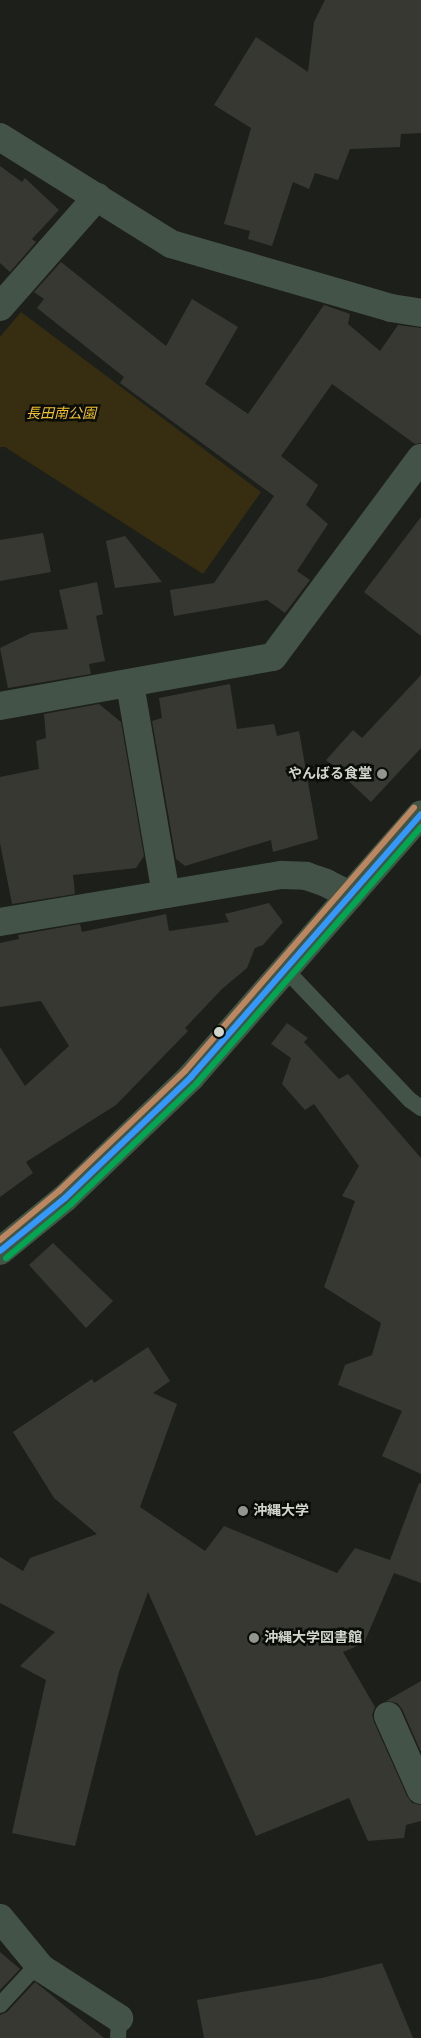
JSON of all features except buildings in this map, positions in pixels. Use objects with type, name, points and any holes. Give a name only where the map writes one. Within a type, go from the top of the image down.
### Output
[{"type":"main road","points":[[0,1250],[65,1198],[126,1142],[191,1077],[421,814]]},
{"type":"street","points":[[0,137],[171,244],[391,308],[421,313]]},
{"type":"street","points":[[0,307],[97,197]]},
{"type":"street","points":[[0,706],[273,657],[421,458]]},
{"type":"street","points":[[130,684],[166,894]]},
{"type":"street","points":[[0,922],[282,875],[306,876],[326,883],[350,895]]},
{"type":"street","points":[[388,1716],[421,1790]]},
{"type":"street","points":[[0,1918],[42,1968],[119,2028]]},
{"type":"lane","points":[[286,970],[410,1100],[421,1108]]},
{"type":"lane","points":[[0,2005],[38,1964]]},
{"type":"green space","name":"長田南公園","points":[[21,312],[261,492],[203,574],[5,447],[0,447],[0,337]]},
{"type":"transit line","points":[[0,1240],[59,1191],[185,1071],[414,808]]},
{"type":"transit line","points":[[0,1251],[65,1198],[191,1077],[421,814]]},
{"type":"transit line","points":[[6,1258],[71,1204],[197,1083],[421,827]]},
{"type":"place","name":"やんばる食堂","points":[[382,774]]},
{"type":"place","name":"沖縄大学","points":[[243,1511]]},
{"type":"place","name":"沖縄大学図書館","points":[[254,1638]]}]
